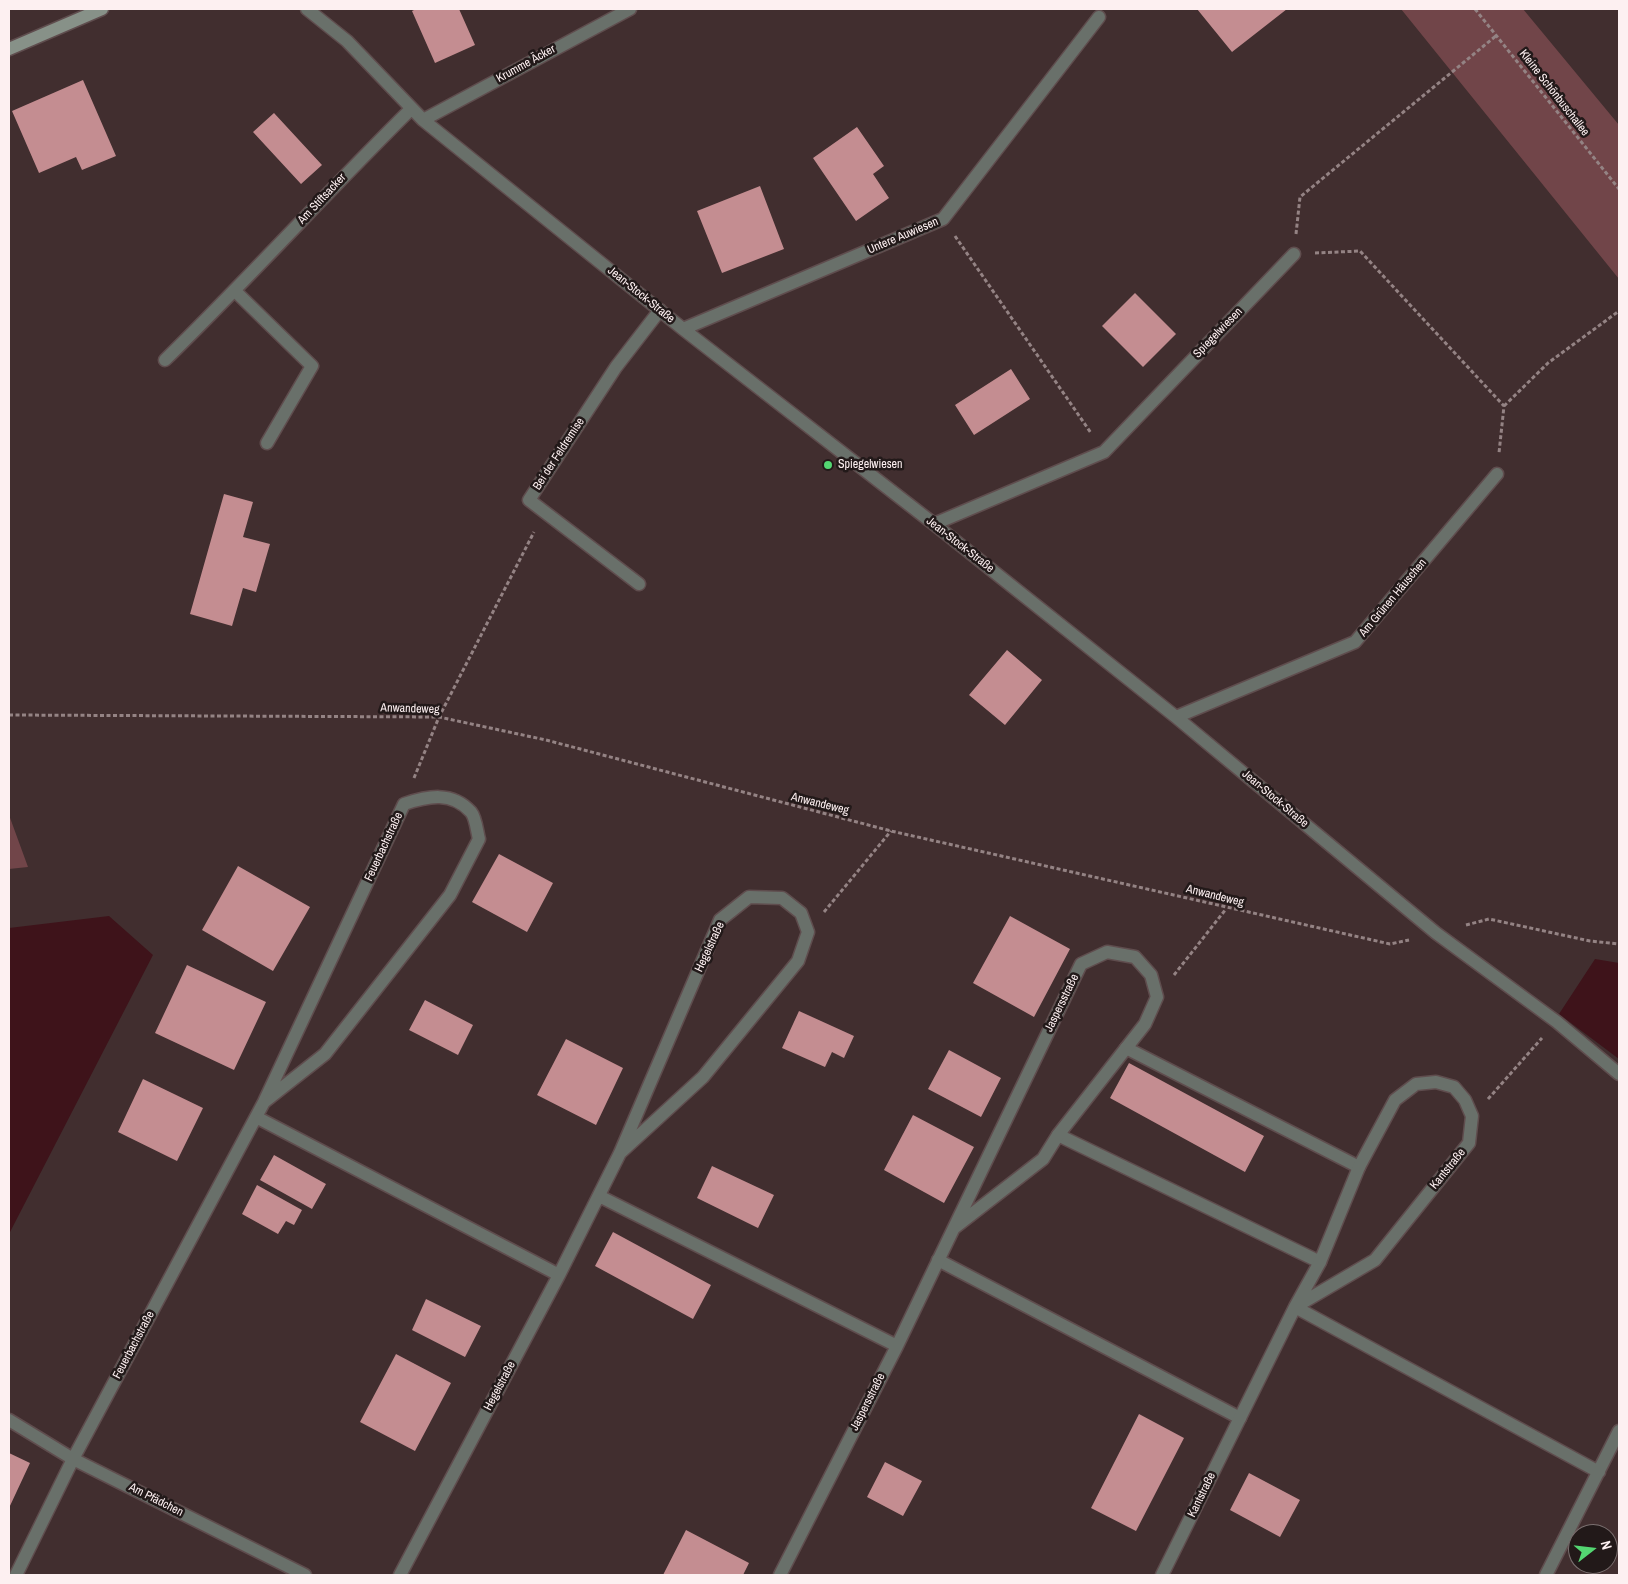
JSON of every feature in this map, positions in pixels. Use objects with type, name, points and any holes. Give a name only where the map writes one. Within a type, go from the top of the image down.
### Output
[{"type":"street","points":[[9,50],[102,9]]},
{"type":"street","name":"Jean-Stock-Straße","points":[[307,9],[346,41],[423,120],[683,329],[934,524],[1176,717],[1436,933],[1556,1022],[1619,1074]]},
{"type":"street","name":"Krumme Äcker","points":[[423,120],[630,9]]},
{"type":"street","name":"Untere Auwiesen","points":[[683,329],[943,219],[1099,17]]},
{"type":"street","name":"Am Stiftsacker","points":[[165,360],[235,291],[346,174],[411,109]]},
{"type":"street","name":"Spiegelwiesen","points":[[934,524],[1104,452],[1294,254]]},
{"type":"street","points":[[235,291],[312,366],[267,443]]},
{"type":"street","name":"Bei der Feldremise","points":[[639,584],[529,500],[616,367],[660,310]]},
{"type":"street","name":"Am Grünen Häuschen","points":[[1176,717],[1355,642],[1497,474]]},
{"type":"street","name":"Feuerbachstraße","points":[[16,1575],[74,1459],[264,1102],[404,804],[429,796],[452,798],[472,813],[479,839],[450,895],[325,1054],[264,1102]]},
{"type":"street","name":"Hegelstraße","points":[[400,1575],[599,1196],[620,1153],[720,920],[749,897],[782,898],[800,913],[808,932],[798,961],[703,1077],[620,1153]]},
{"type":"street","name":"Jaspersstraße","points":[[780,1575],[897,1346],[1081,964],[1107,952],[1135,957],[1151,975],[1157,997],[1145,1024],[1058,1134],[1043,1159],[954,1228]]},
{"type":"street","points":[[1126,1048],[1359,1167]]},
{"type":"street","name":"Kantstraße","points":[[1162,1575],[1295,1307],[1320,1262],[1359,1167],[1395,1100],[1416,1084],[1436,1082],[1454,1087],[1465,1100],[1472,1116],[1469,1143],[1375,1260],[1295,1307]]},
{"type":"street","points":[[256,1117],[559,1275]]},
{"type":"street","points":[[1058,1134],[1320,1262]]},
{"type":"street","points":[[599,1196],[897,1346]]},
{"type":"street","points":[[938,1260],[1240,1418]]},
{"type":"street","points":[[1295,1307],[1599,1472]]},
{"type":"street","name":"Am Pfädchen","points":[[9,1420],[74,1459],[305,1575]]},
{"type":"street","points":[[1546,1575],[1619,1431]]},
{"type":"path","name":"Kleine Schönbuschallee","points":[[1475,9],[1619,189]]},
{"type":"path","points":[[1497,35],[1300,197],[1294,254],[1360,251],[1504,406]]},
{"type":"path","points":[[943,219],[1104,452]]},
{"type":"path","points":[[1497,474],[1504,406],[1548,363],[1619,311]]},
{"type":"path","points":[[404,804],[439,717],[544,512]]},
{"type":"path","name":"Anwandeweg","points":[[9,715],[439,717],[546,740],[891,831],[1139,886],[1227,909],[1390,944],[1489,920],[1590,941],[1619,944]]},
{"type":"path","points":[[808,932],[891,831]]},
{"type":"path","points":[[1157,997],[1227,909]]},
{"type":"path","points":[[1472,1116],[1556,1022]]},
{"type":"shaded area","points":[[1401,9],[1523,9],[1619,125],[1619,279]]},
{"type":"shaded area","points":[[9,815],[28,867],[9,869]]},
{"type":"shaded area","points":[[109,916],[153,955],[9,1234],[9,928]]},
{"type":"shaded area","points":[[1595,959],[1619,963],[1619,1059],[1559,1014]]},
{"type":"building","points":[[416,9],[459,9],[475,45],[435,63],[412,11]]},
{"type":"building","points":[[1197,9],[1287,9],[1232,52]]},
{"type":"building","points":[[83,80],[116,156],[82,170],[76,157],[39,173],[12,111]]},
{"type":"building","points":[[274,113],[322,165],[301,184],[253,132]]},
{"type":"building","points":[[857,127],[884,166],[873,174],[889,198],[856,221],[813,158]]},
{"type":"building","points":[[760,186],[784,249],[722,273],[697,211]]},
{"type":"building","points":[[1135,293],[1176,334],[1143,367],[1102,326]]},
{"type":"building","points":[[1011,369],[1030,399],[974,435],[955,405]]},
{"type":"building","points":[[224,494],[253,502],[243,537],[270,544],[256,592],[243,588],[232,626],[190,614]]},
{"type":"building","points":[[1007,650],[1042,680],[1005,725],[969,695]]},
{"type":"building","points":[[499,854],[553,883],[527,932],[472,902]]},
{"type":"building","points":[[238,866],[310,907],[273,971],[202,930]]},
{"type":"building","points":[[1010,916],[1070,949],[1034,1017],[973,983]]},
{"type":"building","points":[[187,965],[266,1002],[234,1070],[155,1033]]},
{"type":"building","points":[[425,1000],[473,1025],[458,1055],[409,1030]]},
{"type":"building","points":[[799,1011],[854,1036],[844,1058],[832,1052],[825,1067],[782,1048]]},
{"type":"building","points":[[566,1039],[623,1068],[596,1125],[537,1095]]},
{"type":"building","points":[[949,1050],[1001,1078],[981,1117],[928,1089]]},
{"type":"building","points":[[1129,1063],[1264,1136],[1245,1172],[1110,1098]]},
{"type":"building","points":[[143,1079],[203,1108],[177,1161],[118,1132]]},
{"type":"building","points":[[913,1115],[974,1147],[944,1203],[884,1170]]},
{"type":"building","points":[[274,1155],[326,1184],[312,1209],[260,1180]]},
{"type":"building","points":[[712,1166],[774,1195],[758,1228],[697,1198]]},
{"type":"building","points":[[257,1185],[302,1210],[294,1225],[286,1221],[278,1234],[242,1214]]},
{"type":"building","points":[[613,1232],[711,1285],[693,1319],[595,1266]]},
{"type":"building","points":[[426,1299],[481,1326],[465,1357],[412,1330]]},
{"type":"building","points":[[396,1354],[451,1383],[415,1451],[360,1422]]},
{"type":"building","points":[[1139,1414],[1184,1438],[1136,1531],[1091,1508]]},
{"type":"building","points":[[9,1453],[30,1463],[9,1508]]},
{"type":"building","points":[[885,1462],[922,1481],[903,1516],[867,1497]]},
{"type":"building","points":[[1249,1473],[1300,1500],[1280,1537],[1230,1510]]},
{"type":"building","points":[[686,1530],[749,1563],[743,1575],[663,1575]]},
{"type":"place","name":"Spiegelwiesen","points":[[828,465]]}]
